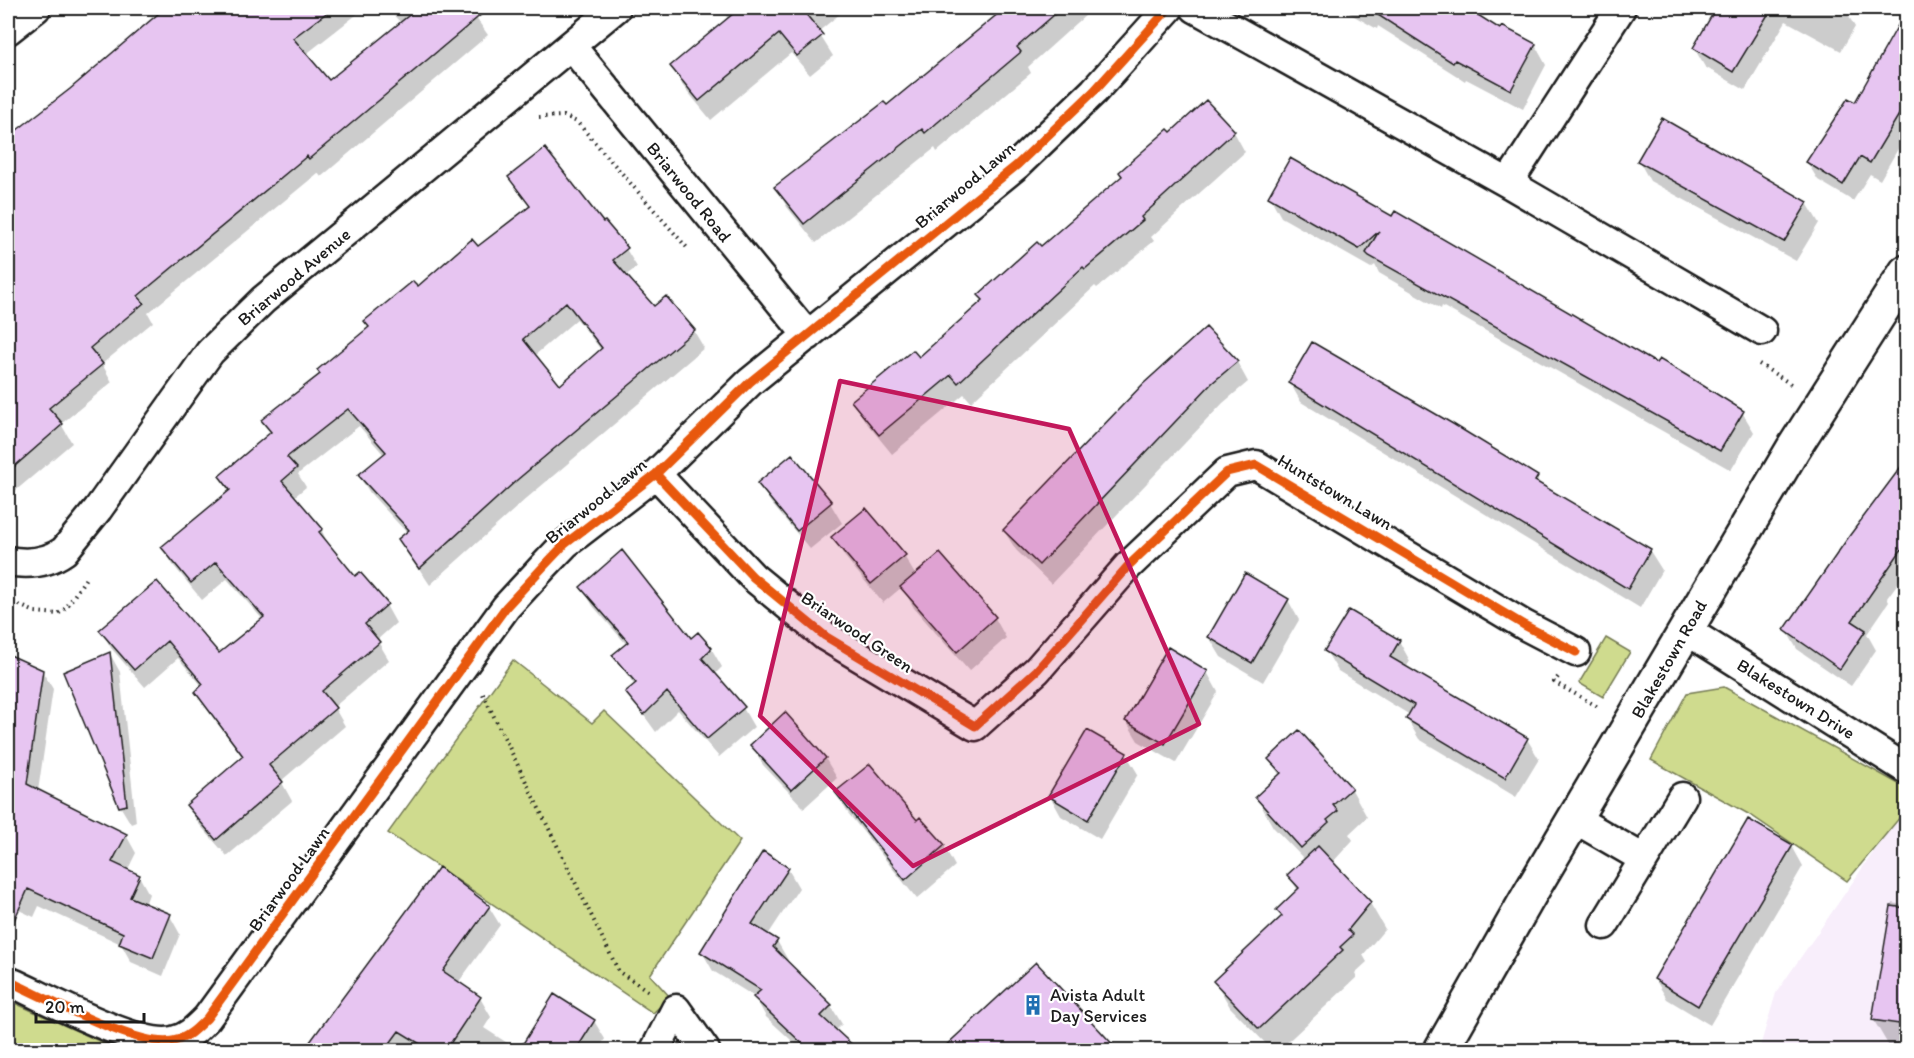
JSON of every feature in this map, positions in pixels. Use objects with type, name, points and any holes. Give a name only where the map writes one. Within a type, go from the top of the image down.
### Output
[{"type":"street","points":[[8,30],[36,8]]},
{"type":"street","name":"Briarwood Avenue","points":[[8,561],[31,564],[51,561],[64,551],[98,509],[223,337],[263,300],[572,47],[616,8]]},
{"type":"street","name":"Briarwood Lawn","points":[[8,981],[126,1034],[149,1041],[172,1042],[191,1034],[207,1017],[257,951],[506,607],[565,544],[656,474],[750,382],[1017,165],[1094,91],[1169,8]]},
{"type":"street","points":[[1195,8],[1508,183],[1762,330]]},
{"type":"street","points":[[1508,183],[1621,8]]},
{"type":"street","name":"Briarwood Road","points":[[572,47],[808,336]]},
{"type":"street","name":"Blakestown Road","points":[[1441,1050],[1686,630],[1822,404],[1906,272]]},
{"type":"street","name":"Huntstown Lawn","points":[[975,726],[1037,670],[1128,566],[1227,472],[1256,465],[1524,625],[1576,652]]},
{"type":"street","name":"Briarwood Green","points":[[656,474],[753,577],[825,636],[975,726]]},
{"type":"street","name":"Blakestown Drive","points":[[1686,630],[1906,769]]},
{"type":"street","points":[[1605,924],[1682,797]]},
{"type":"street","points":[[1575,819],[1644,859]]},
{"type":"street","points":[[655,1050],[676,1009],[705,1050]]},
{"type":"path","points":[[532,120],[541,116],[564,116],[577,122],[688,250]]},
{"type":"path","points":[[1762,330],[1752,360],[1822,404]]},
{"type":"path","points":[[8,600],[36,612],[58,614],[66,608],[87,576]]},
{"type":"path","points":[[1576,652],[1554,682],[1630,726]]},
{"type":"path","points":[[468,659],[620,972],[676,1009]]},
{"type":"highlighted area","points":[[840,381],[1069,429],[1199,724],[913,866],[760,716]]},
{"type":"shaded area","points":[[1906,805],[1906,1050],[1759,1050],[1776,993]]},
{"type":"green space","points":[[1606,638],[1630,652],[1603,697],[1579,683]]},
{"type":"green space","points":[[513,660],[592,723],[604,711],[740,841],[650,975],[670,997],[653,1013],[388,833]]},
{"type":"green space","points":[[1724,687],[1906,788],[1906,810],[1847,881],[1752,816],[1651,760],[1687,693]]},
{"type":"green space","points":[[8,1000],[119,1050],[8,1050]]},
{"type":"building","points":[[165,8],[333,8],[293,38],[329,80],[418,8],[489,8],[309,159],[307,156],[138,296],[144,303],[90,348],[103,364],[49,408],[63,424],[8,472],[8,137],[70,89]]},
{"type":"building","points":[[740,8],[811,8],[805,13],[823,35],[797,56],[779,34],[699,101],[670,66]]},
{"type":"building","points":[[1005,8],[1062,8],[1017,47],[1021,52],[925,133],[922,129],[804,224],[774,187],[884,102],[887,105]]},
{"type":"building","points":[[1367,8],[1467,8],[1500,29],[1502,26],[1536,44],[1511,90],[1455,60],[1453,63]]},
{"type":"building","points":[[1716,8],[1772,8],[1733,72],[1693,48]]},
{"type":"building","points":[[1906,11],[1906,103],[1870,163],[1860,157],[1843,185],[1806,162],[1848,98],[1855,102]]},
{"type":"building","points":[[1206,100],[1235,131],[1141,217],[1143,220],[1085,269],[1083,267],[958,383],[951,375],[879,435],[851,401],[913,350],[919,357],[983,300],[978,295],[1037,242],[1041,246],[1122,176],[1119,172],[1168,129],[1171,132]]},
{"type":"building","points":[[1662,118],[1808,202],[1784,242],[1637,161]]},
{"type":"building","points":[[545,148],[603,222],[605,221],[628,248],[613,260],[654,306],[666,296],[695,330],[517,480],[419,569],[398,539],[409,530],[358,475],[386,452],[348,409],[287,457],[297,468],[282,481],[323,529],[319,532],[355,576],[360,572],[388,604],[365,624],[380,642],[322,691],[336,708],[269,765],[283,782],[216,840],[186,805],[243,756],[195,692],[203,684],[167,641],[134,670],[99,630],[157,581],[219,653],[264,617],[216,562],[191,583],[161,547],[230,490],[219,476],[271,432],[261,420],[320,374],[317,370],[369,327],[364,321],[413,281],[418,286],[472,239],[478,246],[530,206],[508,177]],"holes":[[[566,302],[602,348],[560,385],[523,339]]]},
{"type":"building","points":[[1290,158],[1392,216],[1395,211],[1656,363],[1659,359],[1744,411],[1720,451],[1369,256],[1366,253],[1379,231],[1359,249],[1268,197]]},
{"type":"building","points":[[1206,327],[1238,361],[1212,383],[1039,565],[1003,530],[1143,384]]},
{"type":"building","points":[[1312,342],[1453,424],[1538,476],[1535,481],[1651,549],[1628,589],[1288,383]]},
{"type":"building","points":[[792,454],[832,502],[797,531],[757,483]]},
{"type":"building","points":[[1906,460],[1906,543],[1852,621],[1866,630],[1840,669],[1784,630]]},
{"type":"building","points":[[866,508],[906,555],[871,584],[831,537]]},
{"type":"building","points":[[622,550],[691,638],[698,632],[712,648],[702,658],[745,707],[707,739],[667,692],[644,715],[625,692],[636,683],[612,655],[628,642],[580,587]]},
{"type":"building","points":[[940,553],[996,617],[957,652],[900,587]]},
{"type":"building","points":[[1245,573],[1289,599],[1252,663],[1208,637]]},
{"type":"building","points":[[1349,610],[1400,640],[1390,657],[1528,738],[1505,778],[1406,719],[1414,705],[1324,651]]},
{"type":"building","points":[[1168,647],[1208,671],[1165,744],[1125,721]]},
{"type":"building","points":[[110,652],[127,805],[119,807],[63,672]]},
{"type":"building","points":[[8,654],[43,670],[27,784],[127,834],[112,862],[140,875],[130,897],[171,914],[153,958],[119,944],[123,933],[28,889],[8,934]]},
{"type":"building","points":[[785,712],[826,758],[791,790],[750,745]]},
{"type":"building","points":[[1087,730],[1127,753],[1088,820],[1048,796]]},
{"type":"building","points":[[1299,730],[1352,788],[1333,805],[1338,811],[1327,820],[1329,822],[1301,848],[1255,797],[1281,773],[1268,759]]},
{"type":"building","points":[[870,764],[917,820],[920,817],[945,845],[905,880],[835,792]]},
{"type":"building","points":[[1748,819],[1793,845],[1698,1006],[1654,979]]},
{"type":"building","points":[[1318,846],[1371,902],[1348,930],[1353,935],[1340,947],[1343,950],[1259,1029],[1213,981],[1282,916],[1276,910],[1299,888],[1287,875]]},
{"type":"building","points":[[763,851],[789,868],[752,924],[778,940],[773,947],[832,1005],[821,1016],[858,1050],[809,1050],[753,997],[761,990],[700,952]]},
{"type":"building","points":[[439,867],[490,906],[443,971],[481,997],[446,1050],[430,1050],[399,1031],[385,1050],[304,1050]]},
{"type":"building","points":[[1891,906],[1906,908],[1906,1025],[1872,1020]]},
{"type":"building","name":"Avista Adult Day Services","points":[[1036,962],[1118,1050],[941,1050]]},
{"type":"building","points":[[554,994],[595,1020],[576,1050],[519,1050]]},
{"type":"cycle path","points":[[8,981],[91,1020],[138,1037],[173,1041],[183,1038],[196,1029],[207,1018],[506,607],[544,566],[565,544],[656,474],[750,382],[1017,165],[1094,91],[1169,8]]},
{"type":"cycle path","points":[[656,474],[753,577],[825,636],[975,726],[1037,670],[1128,566],[1227,472],[1256,465],[1524,625],[1576,652]]},
{"type":"place","name":"Avista Adult Day Services","points":[[1033,1005]]}]
